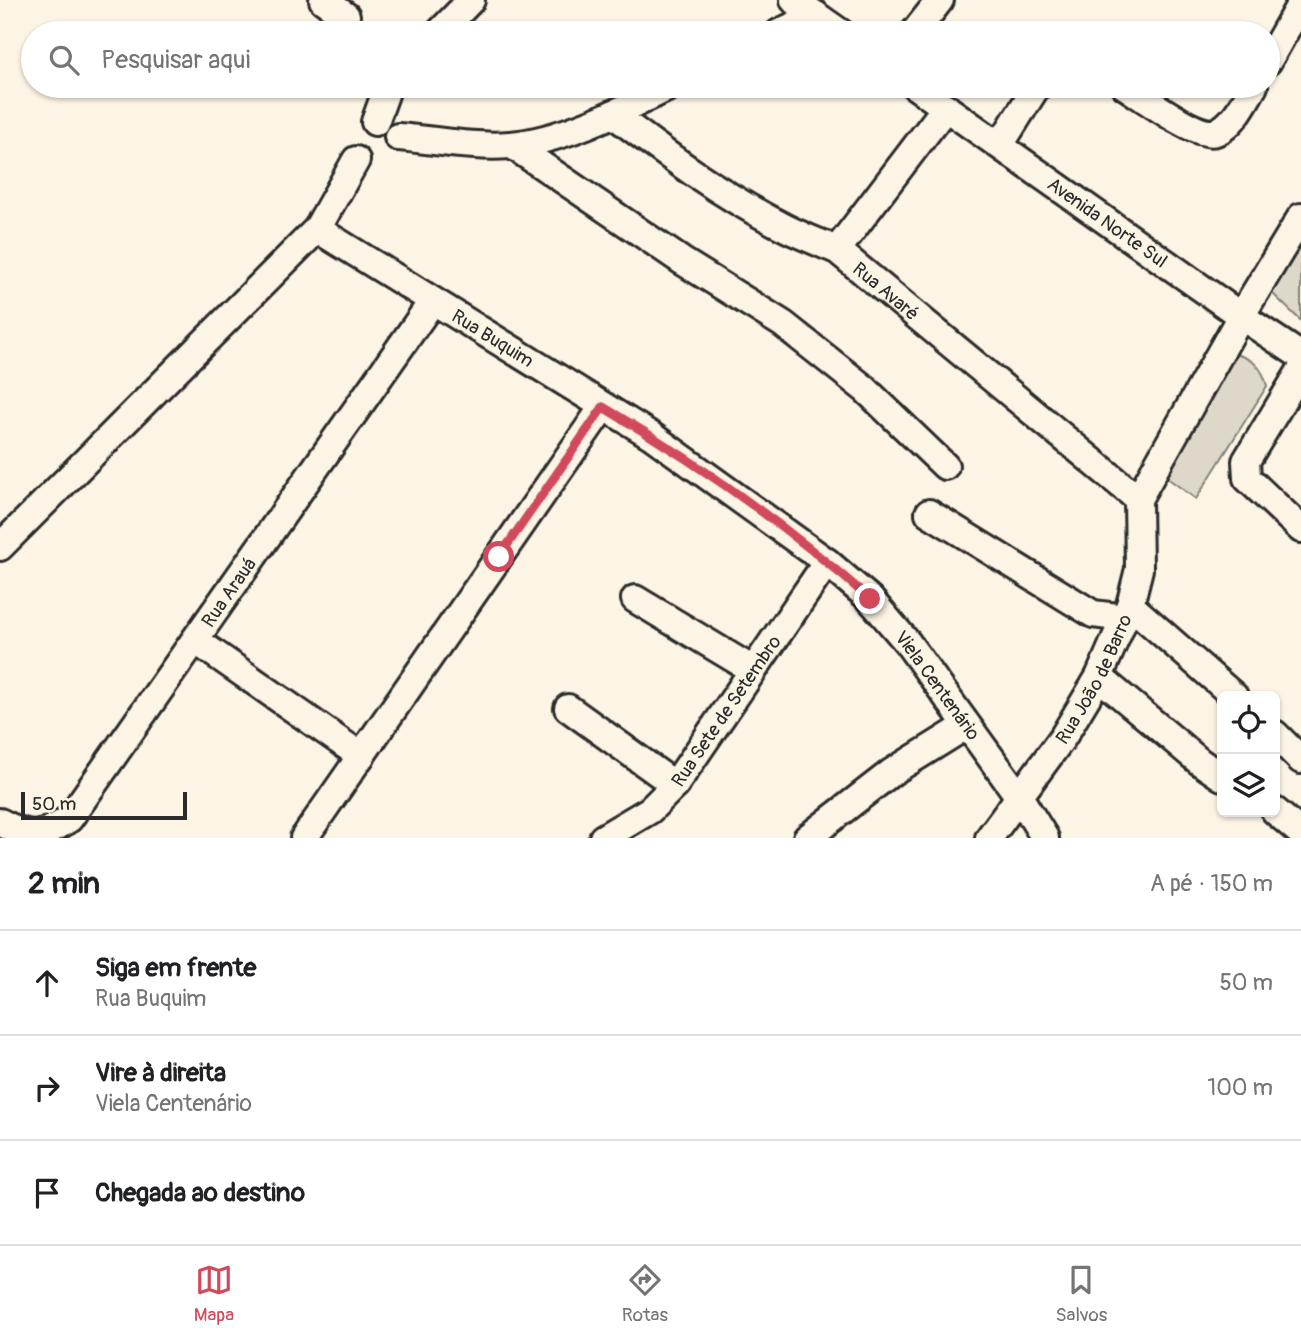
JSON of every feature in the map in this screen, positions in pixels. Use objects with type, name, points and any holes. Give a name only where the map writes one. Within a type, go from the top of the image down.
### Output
[{"type":"street","points":[[323,0],[346,16]]},
{"type":"street","points":[[451,21],[471,0]]},
{"type":"street","points":[[794,0],[824,21]]},
{"type":"street","points":[[923,21],[940,0]]},
{"type":"street","points":[[1280,40],[1301,3]]},
{"type":"street","points":[[804,21],[816,15]]},
{"type":"street","points":[[375,122],[384,98]]},
{"type":"street","points":[[398,137],[512,145],[537,141],[613,114],[646,98]]},
{"type":"street","name":"Avenida Norte Sul","points":[[933,98],[1301,356]]},
{"type":"street","points":[[1000,145],[1029,98]]},
{"type":"street","points":[[1144,98],[1205,133],[1216,132],[1228,124],[1246,98]]},
{"type":"street","points":[[836,250],[946,107]]},
{"type":"street","name":"Rua Avaré","points":[[613,114],[714,187],[782,226],[836,250],[1138,499]]},
{"type":"street","points":[[512,145],[682,261],[783,324],[865,389],[945,466]]},
{"type":"street","points":[[0,547],[317,229],[356,160]]},
{"type":"street","points":[[1138,499],[1241,316],[1301,217]]},
{"type":"street","name":"Rua Buquim","points":[[317,229],[603,407]]},
{"type":"street","name":"Rua Arauá","points":[[0,822],[22,836],[38,836],[56,829],[69,819],[432,302]]},
{"type":"street","points":[[1301,370],[1246,461],[1247,478],[1301,529]]},
{"type":"street","points":[[304,838],[603,407]]},
{"type":"street","name":"Viela Centenário","points":[[603,407],[652,436],[704,472],[827,562],[870,599],[907,642],[965,726],[1020,798],[1045,838]]},
{"type":"street","name":"Rua João de Barro","points":[[989,838],[1063,737],[1099,677],[1128,611],[1139,569],[1138,499]]},
{"type":"street","points":[[929,513],[1093,614],[1128,611],[1228,691]]},
{"type":"street","name":"Rua Sete de Setembro","points":[[603,838],[650,810],[675,785],[827,562]]},
{"type":"street","points":[[635,599],[753,670]]},
{"type":"street","points":[[195,640],[361,756]]},
{"type":"street","points":[[1099,677],[1217,774]]},
{"type":"street","points":[[568,708],[675,785]]},
{"type":"street","points":[[807,838],[892,772],[965,726]]},
{"type":"street","points":[[1280,739],[1301,760]]},
{"type":"street","points":[[1280,815],[1301,833]]},
{"type":"shaded area","points":[[1301,237],[1301,318],[1300,320],[1271,292]]},
{"type":"shaded area","points":[[1233,353],[1255,364],[1267,386],[1196,499],[1166,477]]},
{"type":"route","points":[[499,557],[603,407],[652,436],[704,472],[827,562],[870,599]]}]
